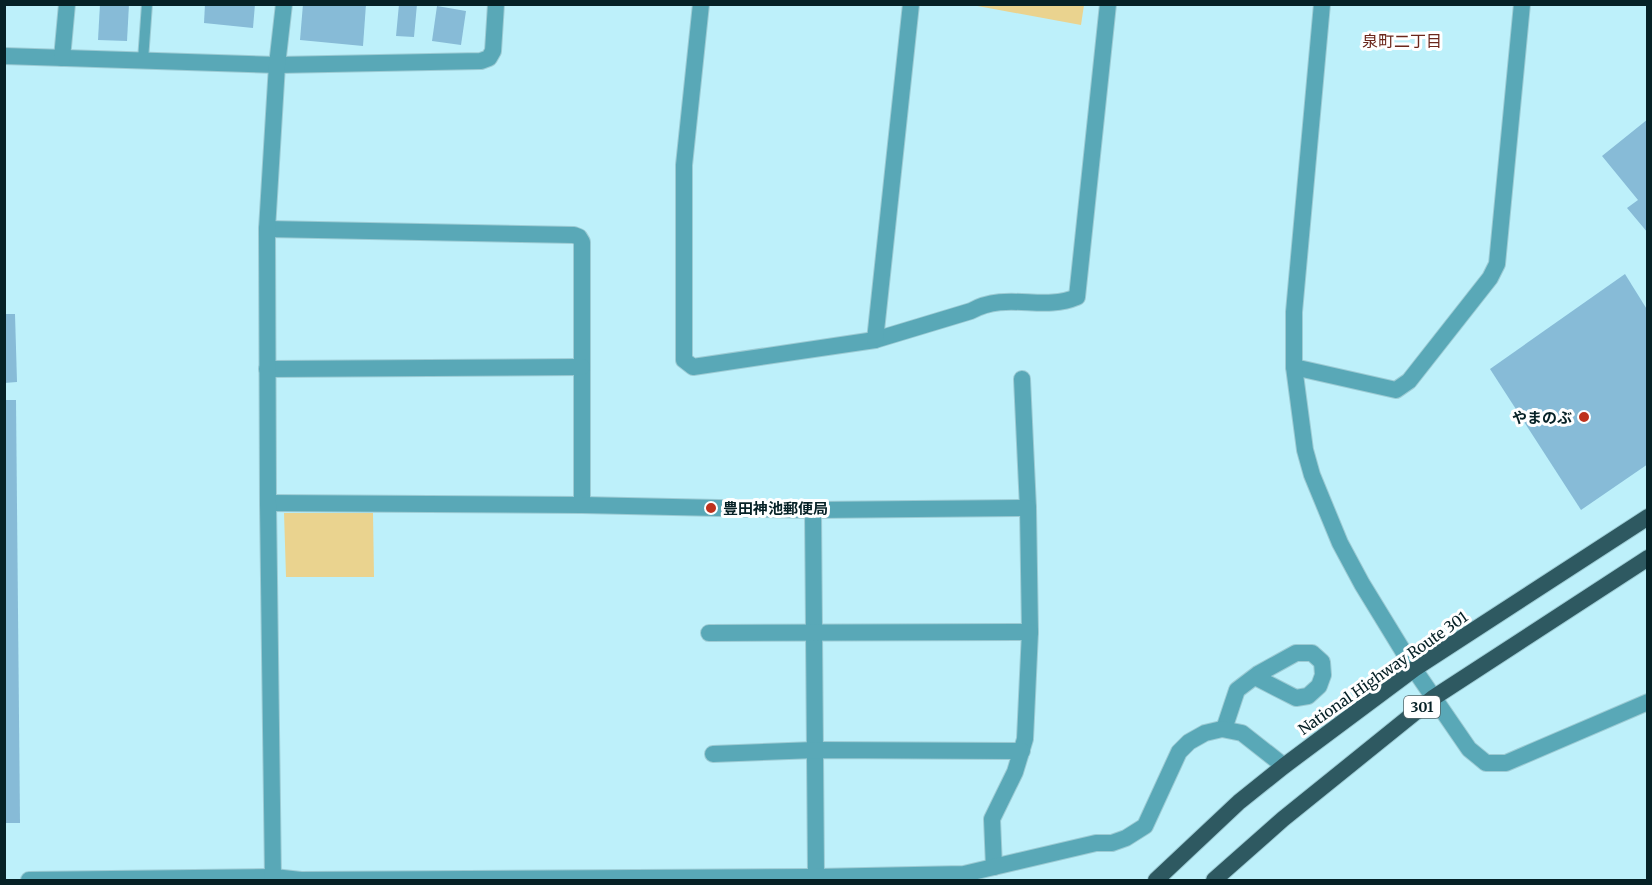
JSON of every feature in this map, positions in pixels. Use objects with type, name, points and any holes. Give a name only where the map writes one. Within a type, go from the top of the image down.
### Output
[{"type":"highway","name":"National Highway Route 301","points":[[1156,880],[1239,802],[1414,669],[1647,516]]},
{"type":"highway","name":"301","points":[[1214,880],[1283,819],[1433,698],[1647,558]]},
{"type":"street","points":[[62,58],[67,4]]},
{"type":"street","points":[[273,879],[267,229],[277,65],[284,4]]},
{"type":"street","points":[[4,56],[277,65],[481,61],[489,58],[493,51],[496,4]]},
{"type":"street","points":[[701,4],[684,165],[684,360],[693,367],[875,340],[971,311],[985,303],[999,301],[1065,302],[1077,297],[1108,4]]},
{"type":"street","points":[[875,340],[911,4]]},
{"type":"street","points":[[1322,4],[1294,312],[1294,367],[1305,450],[1322,501],[1340,543],[1362,584],[1433,698],[1468,749],[1486,763],[1506,763],[1647,702]]},
{"type":"street","points":[[1294,367],[1396,390],[1409,381],[1490,278],[1497,264],[1522,4]]},
{"type":"street","points":[[267,229],[579,237],[582,242],[582,505]]},
{"type":"street","points":[[267,369],[582,367]]},
{"type":"street","points":[[994,867],[992,819],[1014,772],[1025,740],[1030,632],[1028,508],[1022,379]]},
{"type":"street","points":[[268,503],[582,505],[813,510],[1028,508]]},
{"type":"street","points":[[813,510],[816,877]]},
{"type":"street","points":[[709,633],[1030,632]]},
{"type":"street","points":[[1224,729],[1237,690],[1255,677]]},
{"type":"street","points":[[28,880],[816,877],[964,874],[1096,843],[1112,843],[1126,838],[1145,825],[1179,752],[1189,742],[1205,733],[1224,729],[1242,733],[1284,766]]},
{"type":"street","points":[[712,754],[815,750],[1022,751]]},
{"type":"lane","points":[[143,60],[147,4]]},
{"type":"shaded area","points":[[972,5],[1084,5],[1081,25]]},
{"type":"shaded area","points":[[284,513],[373,513],[374,577],[286,577]]},
{"type":"building","points":[[100,4],[129,4],[127,41],[98,40]]},
{"type":"building","points":[[205,4],[255,4],[253,28],[204,23]]},
{"type":"building","points":[[303,4],[366,4],[363,46],[300,40]]},
{"type":"building","points":[[399,4],[417,4],[414,37],[396,36]]},
{"type":"building","points":[[437,6],[466,11],[461,45],[432,41]]},
{"type":"building","points":[[1648,119],[1648,233],[1627,208],[1638,200],[1602,156]]},
{"type":"building","name":"やまのぶ","points":[[1625,274],[1648,311],[1648,464],[1581,510],[1490,369]]},
{"type":"building","points":[[4,314],[15,314],[17,382],[4,383]]},
{"type":"building","points":[[4,400],[16,400],[20,823],[4,823]]},
{"type":"place","name":"やまのぶ","points":[[1584,417]]},
{"type":"place","name":"豊田神池郵便局","points":[[711,508]]},
{"type":"district","name":"泉町二丁目","points":[[1402,41]]}]
